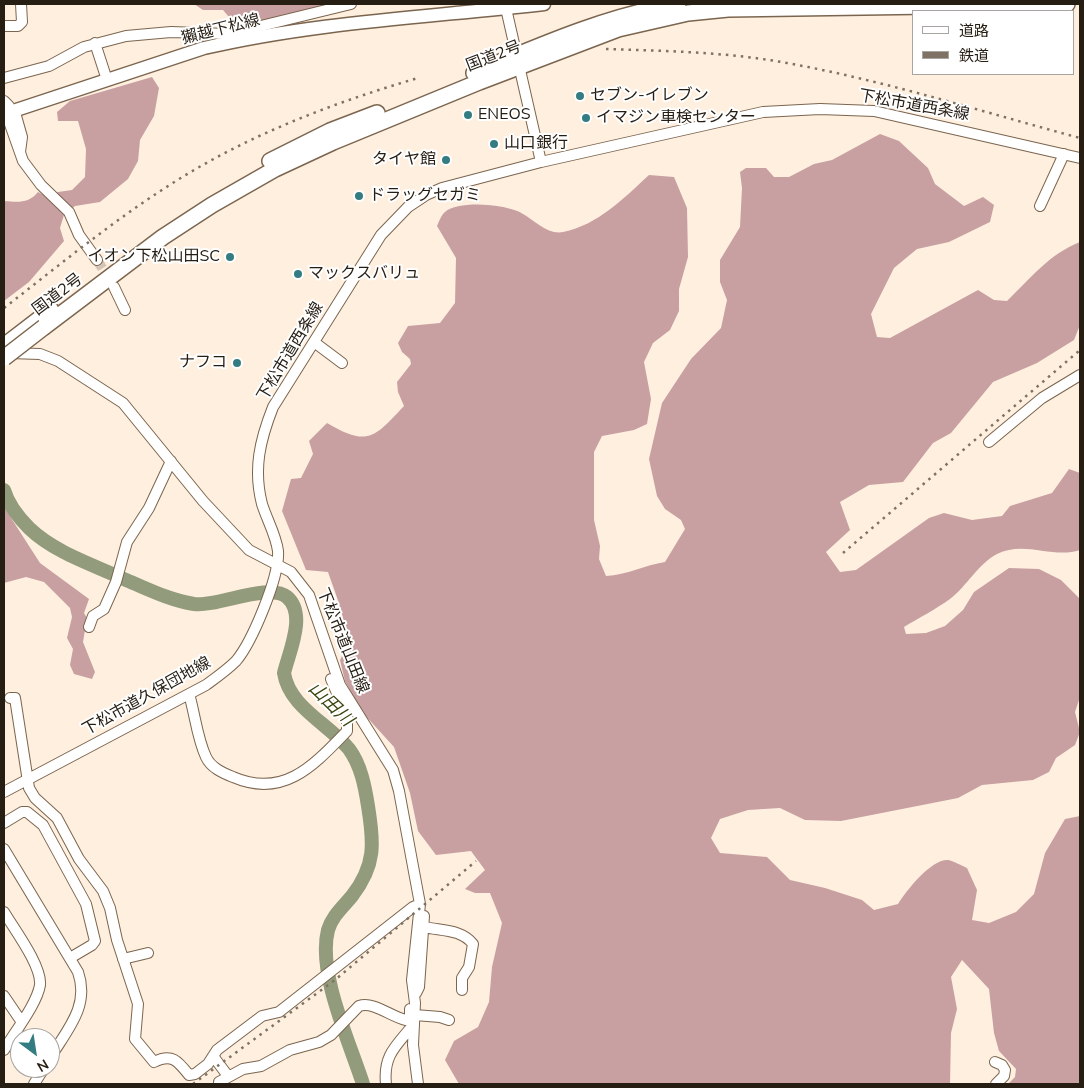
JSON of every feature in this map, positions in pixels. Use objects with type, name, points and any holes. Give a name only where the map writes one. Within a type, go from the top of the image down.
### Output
[{"type":"highway","name":"国道2号","points":[[4,346],[40,324],[212,205],[275,169],[616,17],[678,4]]},
{"type":"highway","name":"国道2号","points":[[517,61],[618,29],[688,13],[737,9],[1067,4]]},
{"type":"highway","name":"国道2号","points":[[4,358],[40,324]]},
{"type":"main road","name":"獺越下松線","points":[[8,110],[108,80],[204,48],[269,34],[505,6],[544,4]]},
{"type":"street","points":[[4,78],[49,66],[84,46],[126,36],[152,33],[228,34],[351,4]]},
{"type":"street","points":[[4,26],[18,26],[22,22],[23,5]]},
{"type":"street","points":[[505,6],[541,162]]},
{"type":"street","points":[[95,43],[108,80]]},
{"type":"street","points":[[8,110],[19,152],[32,175],[69,212],[79,235],[97,260]]},
{"type":"street","name":"下松市道西条線","points":[[278,564],[276,540],[263,506],[259,486],[259,451],[273,408],[381,235],[408,207],[442,188],[541,162],[763,112],[797,110],[874,111],[1080,158]]},
{"type":"street","points":[[1040,206],[1064,154]]},
{"type":"street","points":[[114,287],[125,310]]},
{"type":"street","points":[[314,342],[342,362]]},
{"type":"street","name":"下松市道山田線","points":[[4,353],[40,354],[58,361],[123,403],[134,414],[203,501],[248,550],[278,564],[296,576],[304,587],[312,602],[340,685],[393,770],[420,904],[412,980],[414,995],[412,1045],[418,1084]]},
{"type":"street","points":[[989,442],[1042,398],[1080,376]]},
{"type":"street","points":[[89,627],[93,616],[104,609],[118,578],[127,542],[149,508],[171,461]]},
{"type":"street","name":"下松市道久保団地線","points":[[5,788],[27,780],[189,694],[223,673],[237,660],[249,642],[278,564]]},
{"type":"street","points":[[189,694],[206,757],[212,766],[248,784],[283,783],[306,770],[347,731],[347,717],[338,700],[323,655],[324,638]]},
{"type":"street","points":[[10,698],[15,698],[28,770],[27,780],[35,798],[57,818],[79,860],[103,891],[110,908],[123,959],[138,1004],[135,1039],[150,1060],[154,1062],[162,1058],[176,1059],[189,1075],[195,1074],[208,1064],[217,1050],[262,1016],[279,1012],[420,904]]},
{"type":"street","points":[[4,822],[22,812],[27,812],[43,824],[86,904],[95,941],[92,945],[70,958]]},
{"type":"street","points":[[219,1084],[228,1076],[243,1069],[261,1066],[290,1050],[319,1042],[342,1024],[359,1006],[364,1004],[408,1020],[410,1019],[411,996],[419,988],[425,885],[417,855],[409,843]]},
{"type":"street","points":[[4,849],[70,958],[82,984],[83,996],[74,1017],[60,1041]]},
{"type":"street","points":[[4,912],[39,976],[40,985],[35,998],[4,1050]]},
{"type":"street","points":[[424,927],[458,932],[466,936],[473,944],[469,967],[462,978],[462,990]]},
{"type":"street","points":[[123,959],[148,953]]},
{"type":"street","points":[[4,996],[21,1021]]},
{"type":"street","points":[[386,1084],[384,1070],[388,1057],[414,1020],[440,1017],[449,1020]]},
{"type":"street","points":[[213,1056],[228,1076]]},
{"type":"street","points":[[996,1062],[1006,1070],[1004,1076],[996,1084]]},
{"type":"shaded area","points":[[194,4],[340,4],[260,21],[229,17],[223,10],[203,10]]},
{"type":"shaded area","points":[[152,77],[159,88],[154,116],[140,140],[138,161],[128,179],[100,202],[75,206],[64,215],[60,228],[64,241],[29,282],[4,301],[4,201],[18,202],[27,200],[38,192],[50,198],[58,192],[72,190],[85,177],[86,149],[78,121],[58,121],[57,112],[70,101]]},
{"type":"shaded area","points":[[880,134],[899,141],[928,168],[935,184],[964,206],[983,197],[994,205],[990,222],[949,242],[917,249],[894,268],[871,314],[877,337],[890,338],[978,290],[994,300],[1007,301],[1049,260],[1080,242],[1080,325],[1074,340],[1037,363],[993,382],[951,433],[933,443],[903,482],[869,485],[840,502],[850,530],[826,552],[840,572],[856,570],[929,518],[944,513],[972,520],[1002,516],[1010,506],[1052,493],[1069,469],[1080,473],[1080,550],[1059,552],[1018,549],[1007,550],[997,554],[984,563],[950,599],[904,627],[906,634],[926,633],[945,626],[963,610],[974,592],[1009,568],[1039,569],[1061,580],[1080,599],[1080,697],[1075,712],[1080,732],[1075,745],[1056,758],[1049,772],[1033,780],[982,785],[958,798],[841,821],[805,820],[780,808],[748,810],[720,819],[711,838],[720,853],[767,857],[790,880],[825,888],[862,900],[874,910],[898,904],[913,884],[927,870],[941,861],[948,860],[967,868],[977,890],[972,920],[989,923],[1016,912],[1034,894],[1045,853],[1065,819],[1080,816],[1080,1082],[1076,1084],[1008,1084],[1015,1077],[1016,1069],[999,1051],[994,1033],[989,989],[962,960],[951,977],[957,1009],[951,1033],[950,1084],[459,1084],[445,1060],[454,1041],[478,1027],[489,1002],[492,967],[502,923],[490,893],[475,893],[465,889],[485,870],[471,851],[436,855],[418,831],[410,793],[394,747],[363,713],[345,681],[340,660],[346,640],[345,628],[343,616],[328,572],[306,570],[282,511],[291,479],[301,478],[313,454],[309,441],[327,423],[352,435],[370,436],[385,426],[404,406],[398,392],[397,382],[411,364],[410,359],[402,352],[398,343],[408,326],[440,323],[455,303],[456,258],[437,226],[445,212],[461,206],[495,206],[523,214],[542,227],[552,231],[563,232],[588,223],[610,210],[649,175],[674,177],[687,208],[688,257],[679,289],[679,311],[670,330],[653,343],[644,362],[651,399],[647,424],[634,430],[602,436],[594,452],[594,520],[600,546],[599,559],[606,576],[621,574],[665,562],[685,529],[681,520],[665,509],[657,496],[649,459],[662,403],[691,359],[721,328],[727,300],[720,282],[720,260],[740,227],[742,188],[740,172],[746,168],[766,168],[774,177],[789,177],[814,164],[832,160]]},
{"type":"shaded area","points":[[4,507],[40,563],[89,599],[84,613],[87,618],[83,642],[95,672],[92,679],[74,674],[70,665],[73,649],[67,638],[72,617],[70,608],[44,582],[26,577],[4,583]]},
{"type":"waterway","name":"山田川","points":[[4,490],[11,505],[21,519],[39,537],[75,558],[159,594],[176,600],[204,604],[268,592],[279,593],[287,597],[293,604],[296,613],[296,623],[295,634],[284,673],[287,685],[301,705],[341,740],[353,755],[362,776],[370,819],[372,843],[369,864],[360,885],[332,920],[328,930],[326,947],[327,966],[336,1008],[363,1084]]},
{"type":"tunnel","points":[[97,260],[111,282]]},
{"type":"railway","points":[[606,49],[719,54],[787,63],[898,88],[1080,138]]},
{"type":"railway","points":[[4,308],[124,216],[165,188],[225,153],[319,111],[418,78]]},
{"type":"railway","points":[[843,553],[1080,350]]},
{"type":"railway","points":[[193,1084],[335,980],[476,861]]},
{"type":"place","name":"セブン-イレブン","points":[[580,96]]},
{"type":"place","name":"ENEOS","points":[[468,115]]},
{"type":"place","name":"イマジン車検センター","points":[[586,118]]},
{"type":"place","name":"山口銀行","points":[[494,144]]},
{"type":"place","name":"タイヤ館","points":[[446,160]]},
{"type":"place","name":"ドラッグセガミ","points":[[359,196]]},
{"type":"place","name":"イオン下松山田SC","points":[[230,257]]},
{"type":"place","name":"マックスバリュ","points":[[298,274]]},
{"type":"place","name":"ナフコ","points":[[237,363]]}]
